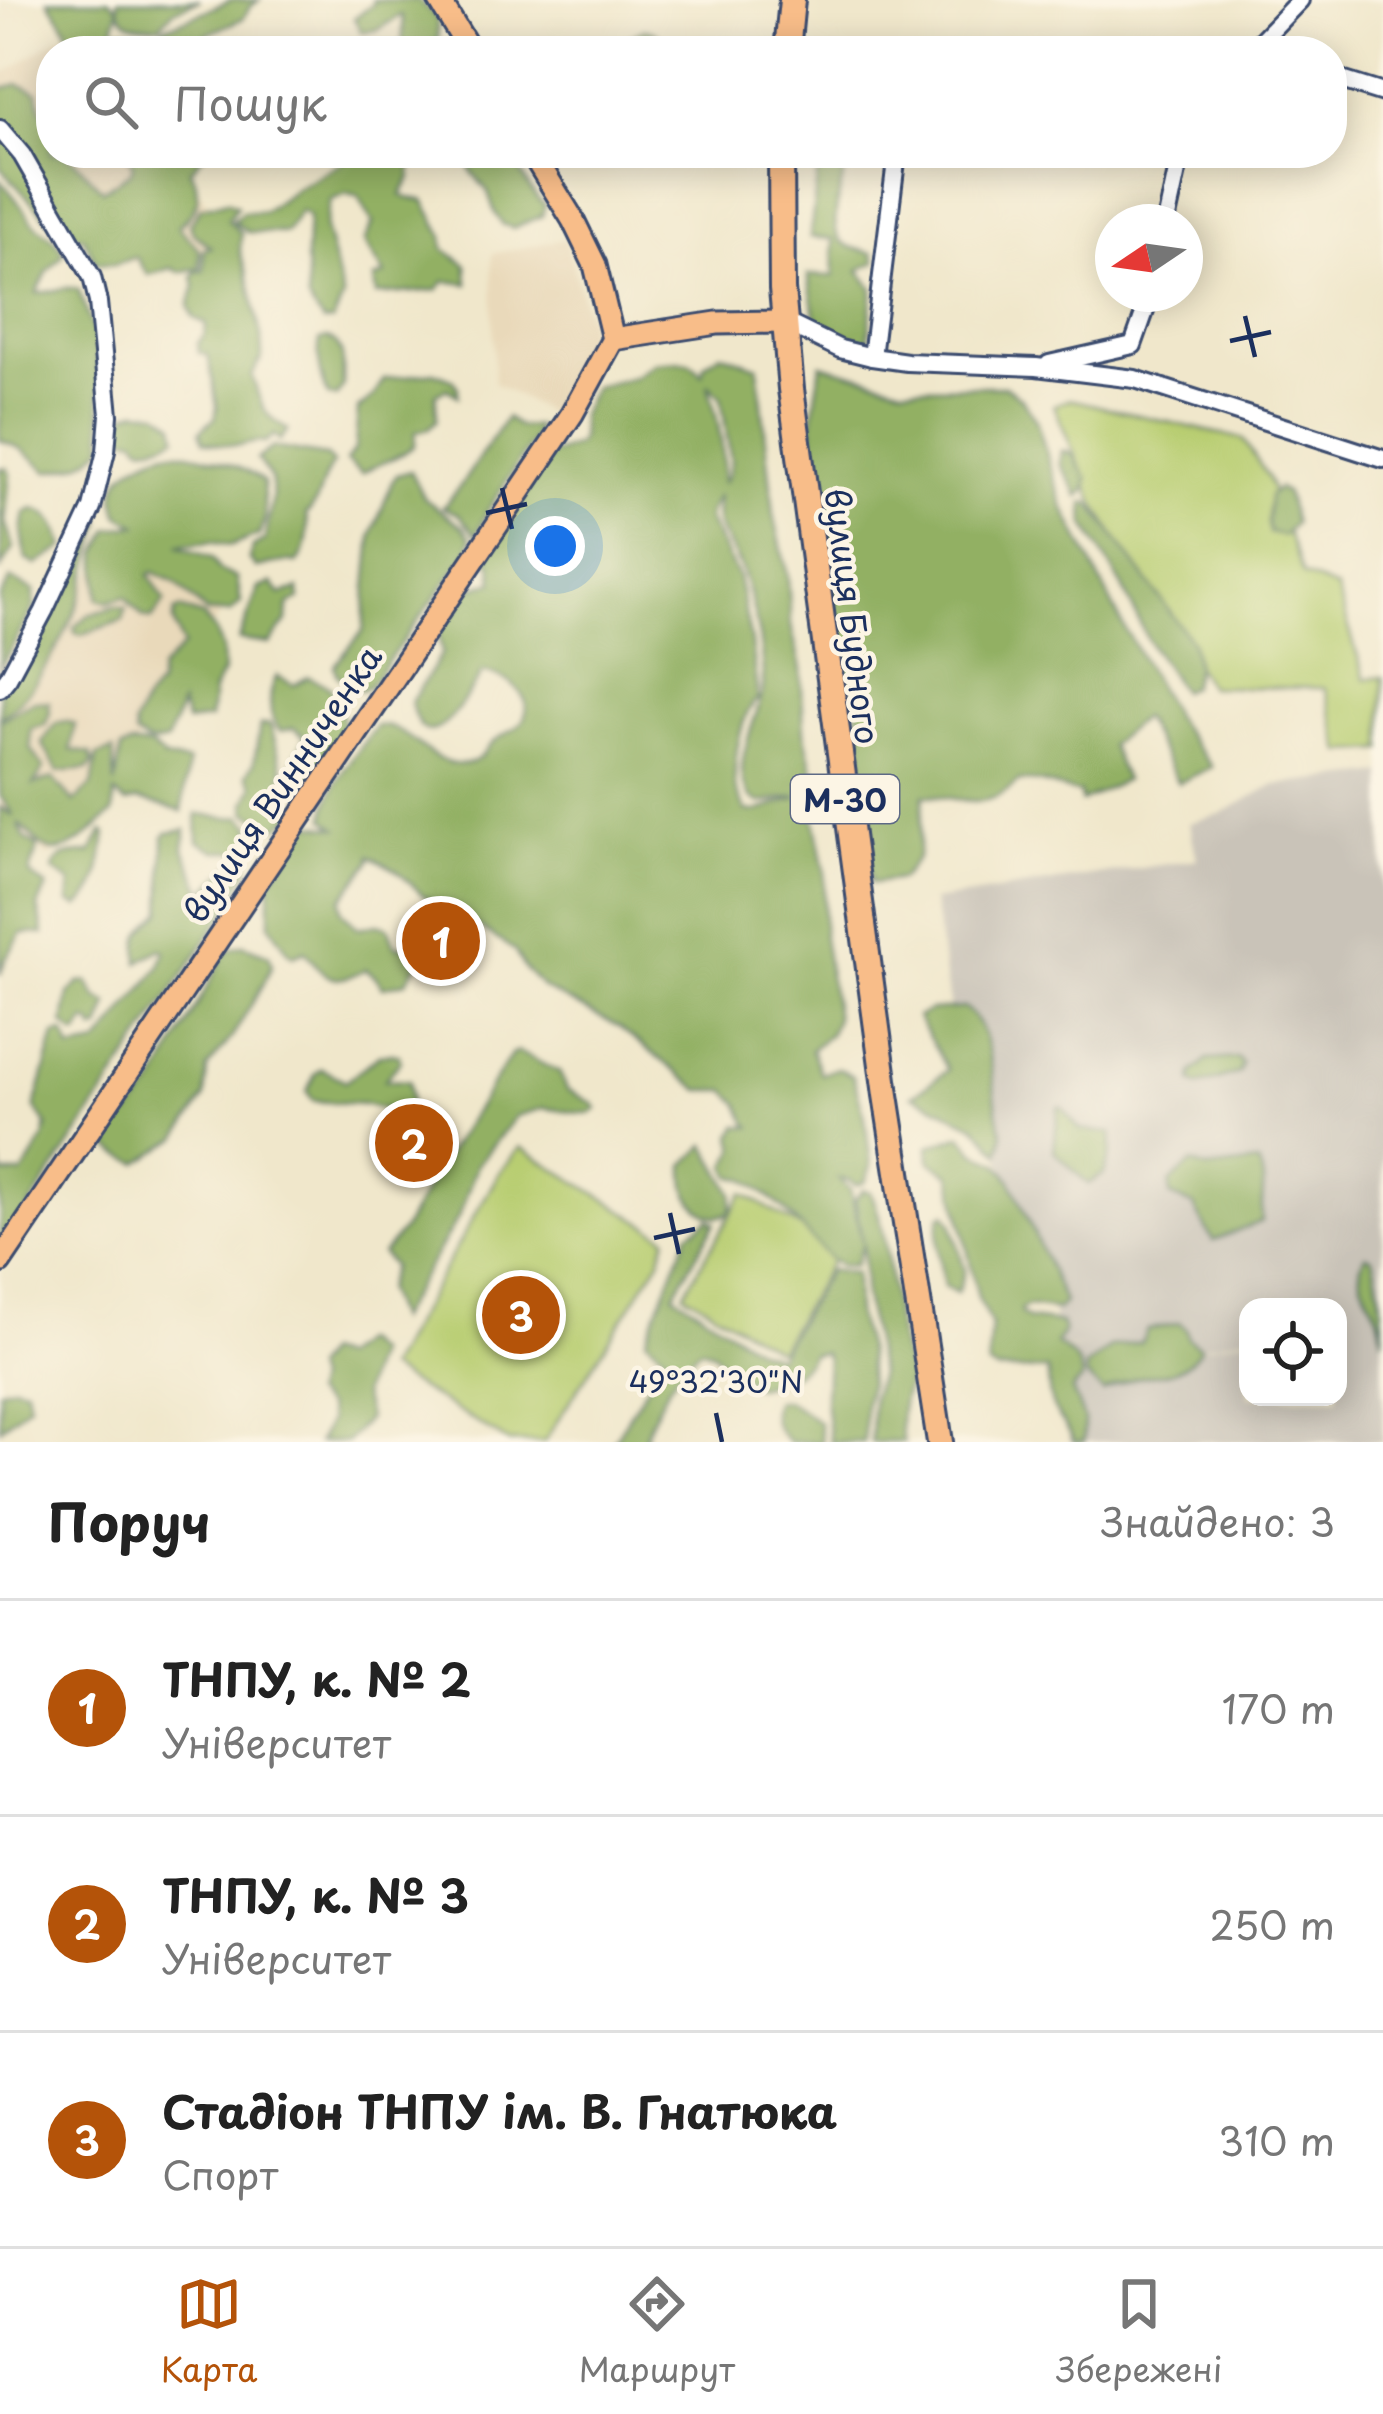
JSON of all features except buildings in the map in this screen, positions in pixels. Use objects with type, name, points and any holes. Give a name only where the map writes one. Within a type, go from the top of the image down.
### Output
[{"type":"highway","points":[[788,36],[792,0]]},
{"type":"highway","name":"вулиця Будного","points":[[781,168],[785,322],[886,1095],[940,1442]]},
{"type":"main road","points":[[439,0],[461,36]]},
{"type":"main road","points":[[541,168],[595,265],[614,339],[717,323],[785,322]]},
{"type":"main road","name":"вулиця Винниченка","points":[[0,1262],[572,414],[614,339]]},
{"type":"street","points":[[1266,36],[1300,0]]},
{"type":"street","points":[[1347,81],[1383,93]]},
{"type":"street","points":[[0,129],[22,155],[92,277],[109,415],[92,508],[44,610],[0,688]]},
{"type":"street","points":[[872,357],[895,168]]},
{"type":"street","points":[[1170,204],[1178,168]]},
{"type":"street","points":[[1036,367],[1133,345],[1145,312]]},
{"type":"street","points":[[785,322],[840,349],[872,357],[1036,367],[1135,379],[1383,459]]},
{"type":"shaded area","points":[[105,7],[123,36],[61,36]]},
{"type":"shaded area","points":[[36,52],[36,159],[0,101],[0,76]]},
{"type":"shaded area","points":[[41,168],[186,168],[214,214],[222,252],[101,265]]},
{"type":"shaded area","points":[[565,239],[589,320],[583,371],[558,418],[494,383],[492,254]]},
{"type":"shaded area","points":[[121,531],[228,602],[118,773],[49,858],[0,809],[0,710]]},
{"type":"shaded area","points":[[1383,773],[1383,1442],[1070,1442],[1058,1351],[1088,1346],[1058,1349],[1052,1303],[952,1022],[933,901],[1197,859],[1189,823],[1220,814],[1274,785]]},
{"type":"green space","points":[[48,0],[109,0],[118,8],[118,0],[200,0],[174,10],[160,26],[129,23],[118,9],[114,29],[104,36],[69,36]]},
{"type":"green space","points":[[232,0],[259,0],[244,18],[205,36],[159,36],[164,28]]},
{"type":"green space","points":[[372,0],[418,0],[437,18],[438,36],[403,36],[401,15],[377,30],[361,32],[354,18]]},
{"type":"green space","points":[[122,29],[137,36],[113,36]]},
{"type":"green space","points":[[644,29],[660,36],[630,36]]},
{"type":"green space","points":[[18,84],[36,91],[36,168],[82,168],[103,190],[132,168],[193,168],[197,201],[178,226],[200,250],[200,268],[179,272],[172,268],[148,275],[136,257],[115,264],[96,263],[83,237],[62,235],[0,167],[0,89]]},
{"type":"green space","points":[[332,168],[412,168],[401,195],[424,200],[443,235],[444,249],[467,265],[468,284],[445,281],[437,290],[376,295],[374,279],[385,275],[364,242],[373,223],[358,196],[346,194],[330,200],[325,228],[343,298],[333,321],[323,322],[308,301],[308,216],[300,211],[286,233],[247,232],[233,221],[243,212],[263,212]]},
{"type":"green space","points":[[470,168],[519,168],[545,205],[542,216],[513,228],[502,224],[488,192]]},
{"type":"green space","points":[[818,168],[846,168],[836,231],[845,244],[873,253],[876,262],[859,270],[873,288],[868,346],[860,347],[817,327],[808,275],[834,276],[833,239],[810,237]]},
{"type":"green space","points":[[0,180],[64,254],[47,272],[37,293],[78,289],[95,335],[104,445],[73,466],[48,471],[20,448],[0,440]]},
{"type":"green space","points":[[227,201],[237,206],[228,220],[241,233],[240,253],[261,336],[262,357],[252,376],[267,413],[288,430],[280,440],[274,435],[265,443],[217,444],[204,441],[200,431],[215,418],[217,407],[208,355],[199,353],[206,324],[194,318],[189,306],[193,277],[196,271],[204,271],[204,249],[211,247],[193,233],[190,224],[201,207]]},
{"type":"green space","points":[[327,338],[338,346],[342,358],[343,387],[336,397],[328,396],[320,368],[320,340]]},
{"type":"green space","points":[[721,353],[758,366],[774,514],[801,669],[804,731],[815,778],[811,799],[825,871],[823,937],[836,1018],[830,1033],[811,1050],[821,1074],[838,1068],[853,1076],[865,1117],[871,1166],[865,1182],[856,1185],[839,1179],[850,1189],[862,1241],[855,1199],[863,1190],[871,1192],[879,1214],[910,1376],[901,1418],[904,1442],[871,1442],[872,1397],[879,1373],[864,1296],[863,1243],[855,1265],[842,1266],[782,1207],[745,1179],[732,1177],[727,1166],[736,1149],[733,1136],[738,1126],[753,1127],[726,1090],[700,1090],[619,1027],[543,988],[514,950],[464,922],[371,856],[341,900],[342,911],[358,928],[388,927],[395,945],[425,952],[406,982],[383,987],[366,969],[331,977],[305,951],[289,953],[270,925],[270,882],[306,828],[311,824],[337,827],[325,818],[332,793],[376,726],[400,732],[432,755],[456,764],[476,760],[521,723],[526,713],[523,696],[509,683],[483,672],[446,722],[426,730],[417,722],[411,702],[442,653],[437,630],[466,589],[494,582],[492,563],[484,554],[549,455],[577,445],[580,415],[594,387],[634,377],[654,363],[691,363],[702,374],[704,365]],"holes":[[[708,384],[721,398],[731,461],[722,484],[722,446]],[[718,495],[718,525],[745,581],[762,665],[763,688],[744,756],[744,783],[759,802],[799,797],[755,812],[746,811],[735,787],[739,738],[758,699],[738,577],[708,520]]]},
{"type":"green space","points":[[821,364],[903,387],[1005,386],[1022,399],[1036,420],[1063,506],[1119,618],[1178,724],[1212,767],[1178,783],[1142,717],[1110,745],[1125,780],[1081,802],[1080,793],[1029,781],[1019,781],[986,800],[924,795],[918,857],[901,879],[872,883],[856,793],[861,732],[846,666],[848,649],[832,620],[825,529],[816,497],[812,423]]},
{"type":"green space","points":[[434,372],[454,380],[458,396],[447,389],[436,394],[437,420],[416,432],[414,446],[362,474],[346,461],[355,448],[358,409],[384,379]]},
{"type":"green space","points":[[1069,399],[1243,439],[1267,476],[1303,575],[1337,589],[1365,679],[1383,677],[1383,750],[1342,752],[1325,688],[1209,687],[1095,504],[1054,405]]},
{"type":"green space","points":[[159,412],[175,424],[177,436],[141,445],[124,436],[126,414]]},
{"type":"green space","points":[[506,418],[519,427],[537,426],[534,438],[476,535],[459,515],[443,507]]},
{"type":"green space","points":[[273,447],[326,456],[333,464],[306,514],[307,540],[301,558],[297,563],[256,568],[249,559],[253,547],[265,540],[273,497],[270,477],[257,459]]},
{"type":"green space","points":[[167,451],[218,460],[263,482],[265,519],[259,535],[231,546],[211,542],[178,545],[212,558],[219,570],[237,578],[241,603],[231,612],[207,613],[174,582],[153,572],[149,575],[165,601],[152,619],[143,617],[125,597],[108,602],[98,599],[98,553],[110,529],[137,525],[119,515],[117,486],[134,466]]},
{"type":"green space","points":[[1062,451],[1072,454],[1088,479],[1079,496],[1060,463]]},
{"type":"green space","points":[[0,468],[10,473],[5,522],[14,548],[1,569]]},
{"type":"green space","points":[[411,471],[425,499],[471,538],[468,553],[369,687],[361,690],[339,677],[334,666],[363,631],[372,535],[392,482]]},
{"type":"green space","points":[[1278,488],[1286,493],[1294,523],[1283,536],[1269,533],[1267,523],[1269,496]]},
{"type":"green space","points":[[1084,503],[1090,503],[1192,642],[1196,668],[1191,687],[1181,691],[1148,641],[1085,524]]},
{"type":"green space","points":[[33,509],[51,518],[65,547],[36,565],[26,559],[22,530],[25,513]]},
{"type":"green space","points":[[98,516],[102,523],[70,622],[38,678],[0,717],[0,690]]},
{"type":"green space","points":[[11,579],[34,591],[34,608],[0,668],[0,598]]},
{"type":"green space","points":[[272,583],[281,594],[299,589],[300,599],[288,606],[287,621],[270,644],[239,640],[259,588]]},
{"type":"green space","points":[[116,606],[126,608],[123,620],[75,633],[74,627],[88,615]]},
{"type":"green space","points":[[180,609],[203,616],[215,631],[223,672],[213,691],[210,719],[186,722],[181,705],[167,741],[150,743],[135,735],[134,725],[158,686],[160,670],[183,646],[173,622]]},
{"type":"green space","points":[[277,676],[294,685],[308,677],[330,687],[342,716],[337,744],[307,788],[293,790],[288,772],[305,737],[294,728],[280,731],[273,719],[271,696]]},
{"type":"green space","points":[[34,701],[49,702],[50,713],[45,725],[31,729],[31,748],[44,768],[34,785],[53,778],[74,802],[92,785],[97,756],[113,750],[115,785],[121,749],[151,746],[165,759],[188,762],[182,811],[139,800],[126,803],[115,794],[113,813],[82,840],[55,851],[43,847],[18,823],[25,839],[38,846],[30,872],[47,886],[38,907],[44,934],[22,933],[0,975],[0,807],[14,816],[0,796],[0,720]]},
{"type":"green space","points":[[56,723],[75,724],[71,750],[90,753],[93,762],[88,769],[58,772],[42,743]]},
{"type":"green space","points":[[270,724],[283,769],[281,789],[292,817],[277,828],[247,812],[246,803],[254,786],[247,774],[254,763],[260,725]]},
{"type":"green space","points":[[197,814],[241,816],[251,825],[253,835],[245,851],[216,851],[198,841]]},
{"type":"green space","points":[[186,830],[184,849],[204,893],[236,860],[248,863],[248,870],[225,912],[0,1251],[0,1160],[3,1174],[22,1174],[44,1139],[47,1126],[35,1107],[55,1035],[64,1033],[71,1050],[98,1045],[160,967],[165,951],[161,949],[139,962],[140,939],[162,912],[164,836]]},
{"type":"green space","points":[[103,831],[99,874],[92,892],[78,907],[69,902],[71,883],[53,870],[63,857],[91,853]]},
{"type":"green space","points":[[243,945],[269,955],[272,965],[233,1036],[207,1068],[205,1097],[178,1138],[139,1163],[120,1154],[105,1141],[103,1127],[127,1118],[155,1084],[227,950]]},
{"type":"green space","points":[[88,982],[97,998],[109,1004],[100,1029],[95,1031],[86,1022],[75,1034],[64,1024],[69,994],[79,983]]},
{"type":"green space","points":[[964,1008],[974,1016],[986,1042],[1003,1133],[1000,1153],[976,1126],[913,1095],[948,1070],[917,1017],[931,1010]]},
{"type":"green space","points":[[518,1052],[559,1072],[567,1089],[597,1109],[579,1113],[544,1108],[516,1116],[477,1165],[459,1216],[396,1320],[385,1290],[392,1266],[382,1254],[404,1228],[512,1054]]},
{"type":"green space","points":[[392,1053],[400,1061],[385,1080],[409,1081],[411,1105],[395,1112],[364,1104],[313,1101],[307,1091],[322,1069],[346,1081],[379,1055]]},
{"type":"green space","points":[[1237,1058],[1242,1063],[1239,1073],[1198,1086],[1192,1082],[1193,1073],[1207,1060]]},
{"type":"green space","points":[[1058,1108],[1080,1130],[1112,1133],[1104,1174],[1088,1184],[1054,1151]]},
{"type":"green space","points":[[962,1135],[975,1152],[998,1163],[1011,1180],[1064,1302],[1057,1310],[1028,1306],[1021,1314],[1061,1323],[1064,1331],[1056,1344],[1080,1368],[1082,1380],[1072,1390],[1084,1419],[1084,1442],[1074,1442],[1054,1409],[1047,1370],[997,1371],[988,1366],[991,1325],[978,1298],[951,1175],[930,1161],[929,1146]]},
{"type":"green space","points":[[706,1145],[733,1193],[731,1211],[724,1215],[703,1212],[686,1186],[685,1165]]},
{"type":"green space","points":[[520,1147],[667,1237],[660,1260],[544,1442],[509,1442],[387,1369],[499,1173]]},
{"type":"green space","points":[[1192,1163],[1207,1169],[1258,1163],[1262,1221],[1213,1241],[1193,1205],[1170,1196],[1170,1183]]},
{"type":"green space","points":[[743,1193],[838,1250],[778,1350],[684,1293]]},
{"type":"green space","points":[[946,1213],[965,1271],[957,1293],[944,1286],[939,1260],[939,1225]]},
{"type":"green space","points":[[709,1219],[715,1223],[674,1294],[757,1349],[777,1356],[829,1270],[855,1273],[856,1313],[867,1352],[869,1384],[864,1442],[830,1442],[824,1353],[812,1354],[788,1377],[756,1387],[713,1352],[701,1348],[661,1400],[645,1436],[649,1442],[613,1442],[665,1355],[646,1338],[688,1234]]},
{"type":"green space","points":[[1366,1255],[1373,1258],[1378,1279],[1383,1340],[1361,1279]]},
{"type":"green space","points":[[1180,1323],[1188,1338],[1201,1347],[1182,1367],[1131,1379],[1103,1392],[1086,1376],[1086,1367],[1111,1347],[1141,1342],[1147,1330]]},
{"type":"green space","points":[[360,1341],[375,1354],[362,1394],[368,1418],[347,1442],[318,1442],[329,1421],[326,1408],[312,1394],[312,1369],[324,1353],[340,1358]]},
{"type":"green space","points":[[26,1388],[29,1404],[0,1429],[0,1389]]},
{"type":"green space","points":[[775,1400],[788,1401],[819,1422],[822,1442],[789,1442],[774,1423]]},
{"type":"place","name":"ТНПУ, к. № 2","points":[[441,941]]},
{"type":"place","name":"ТНПУ, к. № 3","points":[[414,1143]]},
{"type":"place","name":"Стадіон ТНПУ ім. В. Гнатюка","points":[[521,1315]]}]
